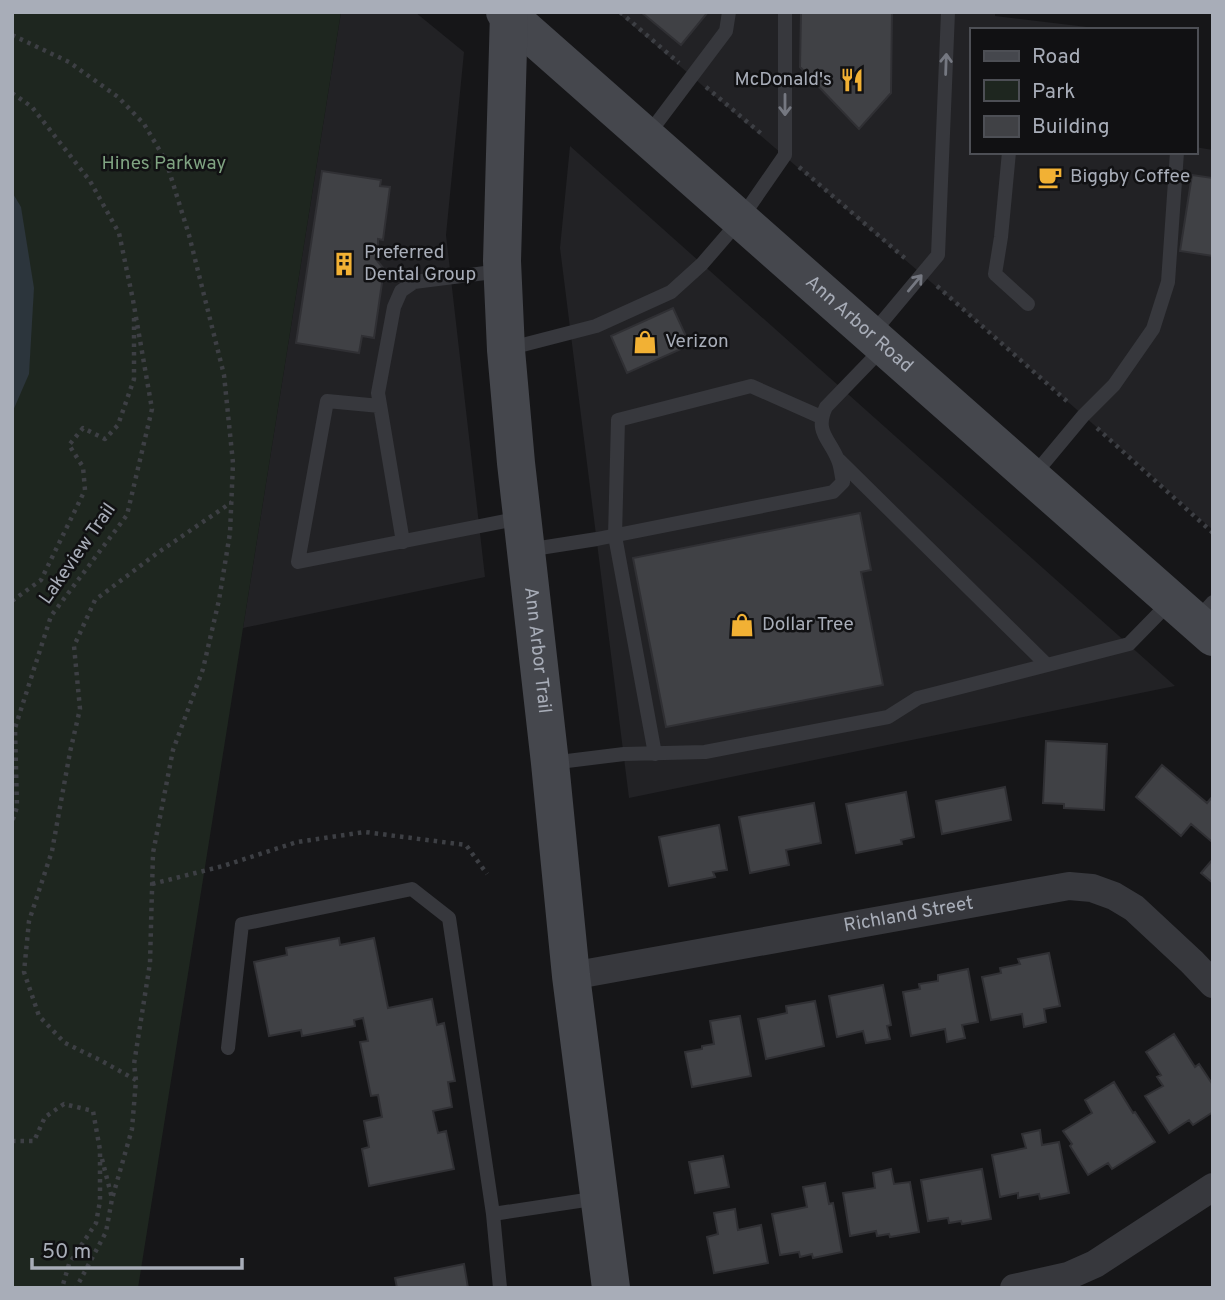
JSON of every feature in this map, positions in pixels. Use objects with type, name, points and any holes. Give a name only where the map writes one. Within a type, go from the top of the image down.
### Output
[{"type":"street","name":"Ann Arbor Road","points":[[508,14],[1032,478],[1198,615]]},
{"type":"street","name":"Ann Arbor Trail","points":[[508,14],[502,271],[506,349],[571,976],[611,1288]]},
{"type":"street","name":"Richland Street","points":[[571,976],[1069,886],[1092,888],[1114,896],[1134,908],[1213,984]]},
{"type":"street","points":[[1014,1288],[1068,1276],[1095,1264],[1213,1187]]},
{"type":"lane","points":[[646,137],[726,31],[729,12]]},
{"type":"lane","points":[[506,349],[596,326],[671,292],[702,264],[740,220],[785,155],[785,12]]},
{"type":"lane","points":[[948,12],[938,255],[826,407],[821,417],[824,437],[839,460],[1047,665]]},
{"type":"lane","points":[[1009,154],[995,274],[1028,304]]},
{"type":"lane","points":[[1032,478],[1083,416],[1114,386],[1153,329],[1168,282],[1177,154]]},
{"type":"lane","points":[[402,541],[378,393],[394,307],[401,291],[414,282],[502,271]]},
{"type":"lane","points":[[655,754],[615,536],[618,420],[751,386],[821,417]]},
{"type":"lane","points":[[380,406],[327,401],[298,562],[402,541],[524,534],[615,536],[833,492],[843,482],[839,460]]},
{"type":"lane","points":[[550,763],[624,754],[705,752],[888,717],[918,698],[1129,644],[1198,615]]},
{"type":"lane","points":[[228,1048],[242,924],[412,889],[449,918],[494,1214],[500,1288]]},
{"type":"lane","points":[[494,1214],[600,1197]]},
{"type":"path","points":[[620,12],[664,49]]},
{"type":"path","points":[[12,36],[69,62],[118,97],[144,124],[166,161],[189,235],[224,375],[233,463],[230,533],[219,600],[203,669],[173,750],[153,853],[150,963],[134,1064],[136,1080],[132,1129],[106,1231],[76,1288]]},
{"type":"path","points":[[702,84],[909,262]]},
{"type":"path","name":"Lakeview Trail","points":[[12,93],[32,107],[90,181],[119,233],[152,409],[127,516],[51,617],[15,728],[17,807],[12,822]]},
{"type":"path","points":[[936,286],[1069,402]]},
{"type":"path","name":"Lakeview Trail","points":[[12,601],[40,580],[85,490],[83,467],[69,445],[83,428],[105,439],[118,425],[134,379],[133,300]]},
{"type":"path","points":[[1098,429],[1213,533]]},
{"type":"path","points":[[136,1080],[65,1044],[39,1017],[24,971],[29,921],[52,851],[80,709],[74,646],[95,600],[232,502]]},
{"type":"path","points":[[152,884],[223,866],[297,842],[365,832],[466,845],[487,874]]},
{"type":"path","points":[[12,1141],[33,1141],[45,1117],[64,1104],[93,1111],[112,1199]]},
{"type":"path","points":[[62,1288],[69,1264],[96,1223],[100,1201],[100,1150]]},
{"type":"shaded area","points":[[341,12],[415,12],[464,52],[446,235],[485,577],[243,628]]},
{"type":"shaded area","points":[[617,12],[995,12],[995,16],[1095,28],[970,28],[970,154],[1197,154],[1197,147],[1213,150],[1213,530],[982,326]]},
{"type":"shaded area","points":[[570,146],[1175,686],[629,798],[560,248]]},
{"type":"shaded area","points":[[12,192],[21,207],[34,288],[29,374],[12,413]]},
{"type":"green space","name":"Hines Parkway","points":[[12,12],[341,12],[138,1288],[12,1288]]},
{"type":"building","points":[[641,12],[708,12],[681,45]]},
{"type":"building","name":"McDonald's","points":[[801,12],[892,12],[891,93],[859,129],[800,67]]},
{"type":"building","name":"Preferred Dental Group","points":[[322,171],[381,180],[380,186],[390,187],[383,240],[378,239],[375,258],[384,269],[374,338],[362,336],[359,353],[296,343]]},
{"type":"building","points":[[1192,175],[1213,178],[1213,256],[1180,251]]},
{"type":"building","points":[[673,308],[690,345],[627,373],[611,336]]},
{"type":"building","points":[[860,513],[871,570],[861,572],[883,685],[666,727],[633,558]]},
{"type":"building","points":[[1046,741],[1107,744],[1104,810],[1064,808],[1064,804],[1043,803]]},
{"type":"building","points":[[1162,765],[1207,803],[1213,796],[1211,841],[1191,824],[1181,836],[1136,797]]},
{"type":"building","points":[[1005,787],[1011,820],[942,834],[936,801]]},
{"type":"building","points":[[906,792],[914,837],[901,840],[902,844],[856,853],[846,804]]},
{"type":"building","points":[[814,803],[821,843],[786,850],[789,865],[750,873],[739,817]]},
{"type":"building","points":[[719,825],[727,870],[713,872],[715,877],[669,886],[659,837]]},
{"type":"building","points":[[1213,859],[1213,883],[1201,873]]},
{"type":"building","points":[[339,938],[340,945],[374,938],[388,1008],[432,999],[437,1025],[444,1023],[455,1081],[448,1082],[452,1107],[433,1111],[438,1133],[446,1131],[454,1169],[369,1186],[362,1149],[369,1147],[364,1121],[382,1117],[378,1095],[371,1096],[360,1042],[368,1041],[363,1018],[354,1020],[355,1026],[302,1036],[301,1030],[269,1036],[254,962],[287,955],[286,948]]},
{"type":"building","points":[[1049,953],[1060,1006],[1044,1009],[1046,1022],[1024,1027],[1022,1014],[991,1020],[982,977],[1001,973],[1000,968],[1020,964],[1018,959]]},
{"type":"building","points":[[968,969],[978,1022],[962,1025],[965,1038],[947,1042],[945,1029],[911,1036],[903,992],[920,989],[919,984],[938,981],[938,975]]},
{"type":"building","points":[[883,985],[891,1025],[887,1026],[890,1039],[866,1043],[863,1031],[837,1037],[829,996]]},
{"type":"building","points":[[815,1001],[824,1046],[766,1059],[758,1019],[787,1013],[786,1006]]},
{"type":"building","points":[[740,1016],[751,1076],[692,1087],[685,1052],[714,1044],[710,1021]]},
{"type":"building","points":[[1174,1034],[1195,1067],[1199,1064],[1213,1085],[1213,1112],[1193,1125],[1189,1120],[1169,1133],[1145,1096],[1163,1086],[1157,1077],[1161,1075],[1146,1052]]},
{"type":"building","points":[[1114,1082],[1155,1142],[1112,1169],[1108,1163],[1088,1175],[1063,1131],[1092,1113],[1085,1100]]},
{"type":"building","points":[[1040,1130],[1042,1145],[1059,1142],[1069,1193],[1040,1199],[1039,1194],[1018,1198],[1018,1193],[1000,1197],[992,1155],[1026,1148],[1022,1134]]},
{"type":"building","points":[[723,1156],[729,1187],[695,1193],[689,1162]]},
{"type":"building","points":[[891,1169],[894,1184],[910,1182],[919,1232],[890,1237],[889,1234],[877,1236],[876,1231],[850,1236],[843,1193],[875,1188],[873,1173]]},
{"type":"building","points":[[982,1169],[991,1219],[962,1224],[961,1221],[949,1223],[948,1218],[928,1221],[921,1180]]},
{"type":"building","points":[[825,1183],[829,1204],[833,1203],[842,1252],[813,1258],[812,1254],[800,1257],[799,1252],[780,1255],[772,1214],[807,1207],[803,1187]]},
{"type":"building","points":[[735,1209],[738,1230],[761,1225],[768,1263],[714,1273],[707,1237],[718,1234],[714,1213]]},
{"type":"building","points":[[464,1264],[468,1288],[397,1288],[395,1278]]},
{"type":"place","name":"McDonald's","points":[[852,80]]},
{"type":"place","name":"Biggby Coffee","points":[[1050,177]]},
{"type":"place","name":"Preferred Dental Group","points":[[344,264]]},
{"type":"place","name":"Verizon","points":[[645,342]]},
{"type":"place","name":"Dollar Tree","points":[[742,625]]}]
